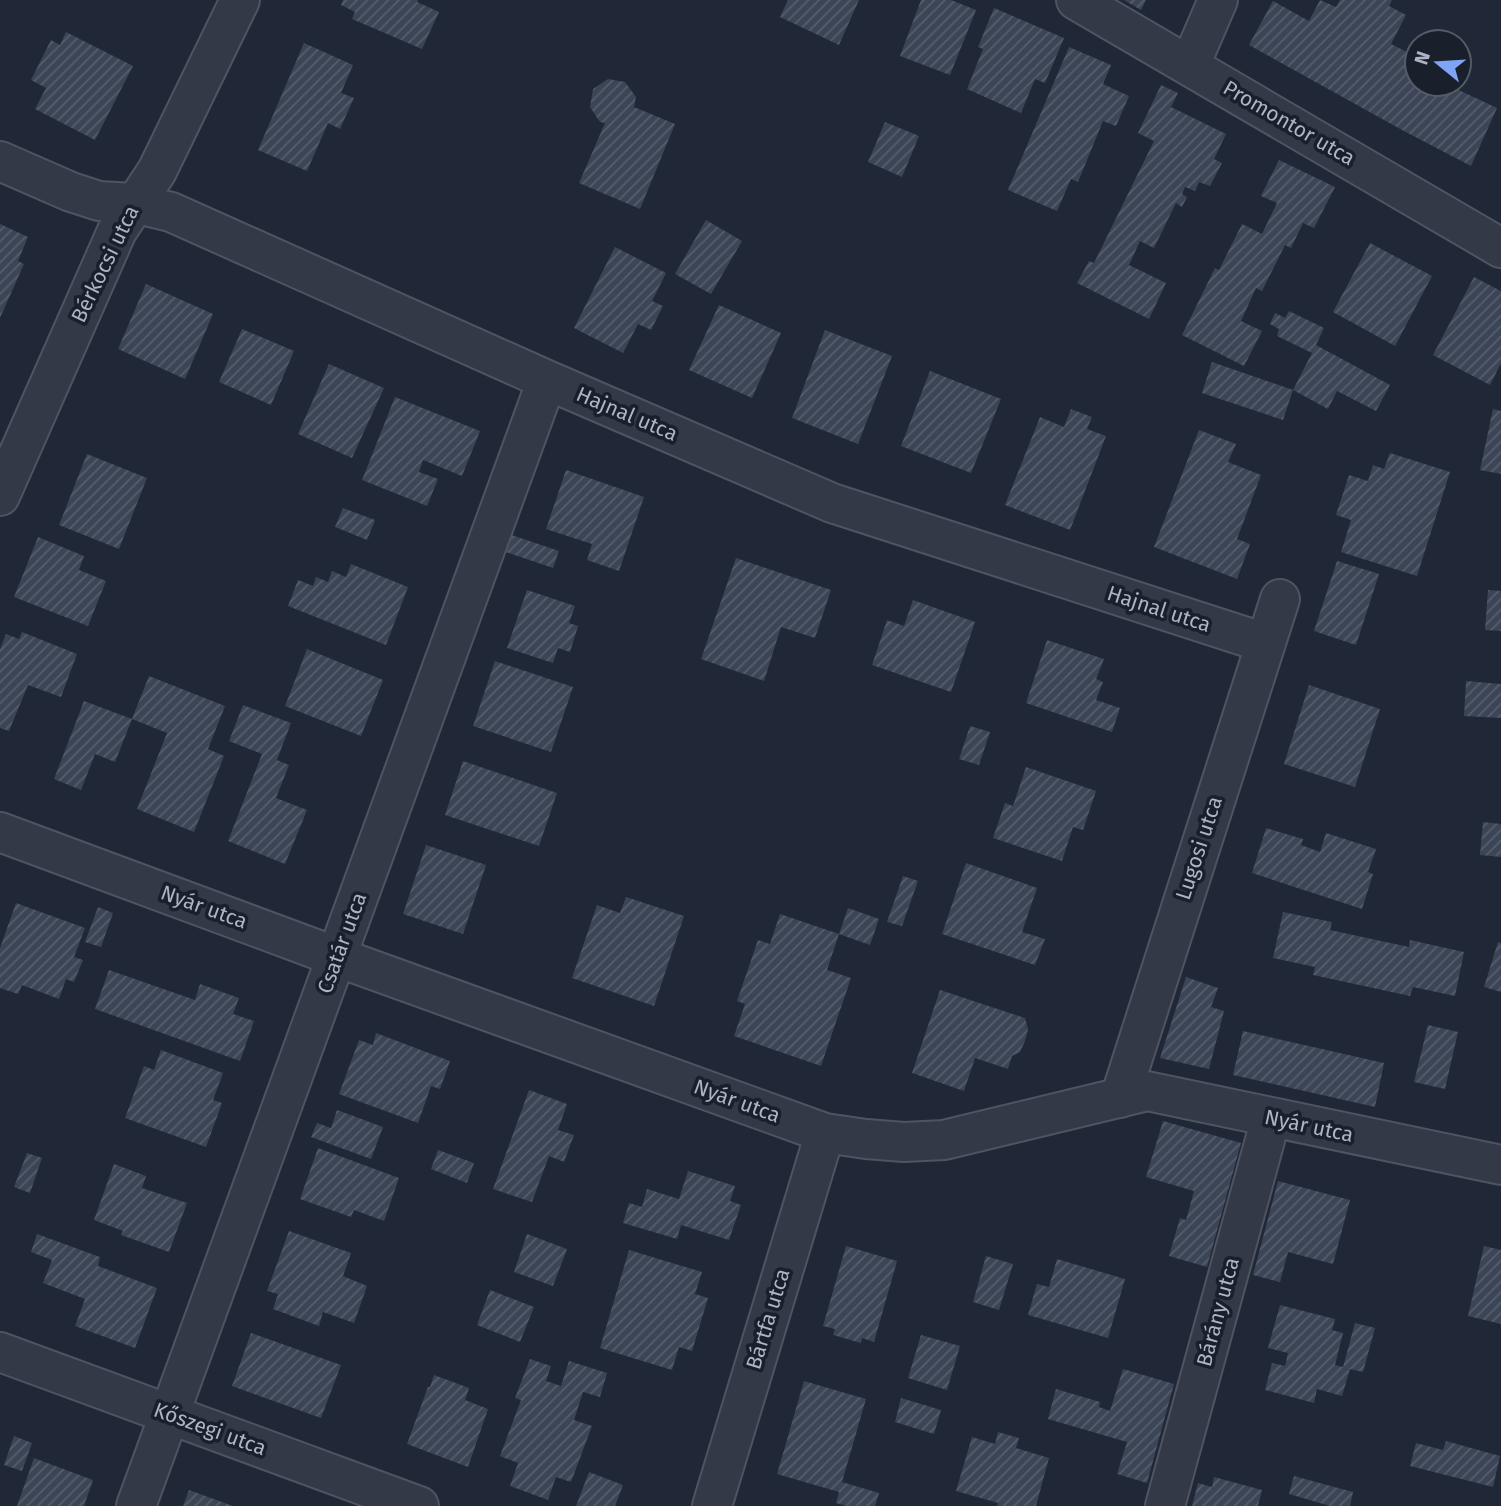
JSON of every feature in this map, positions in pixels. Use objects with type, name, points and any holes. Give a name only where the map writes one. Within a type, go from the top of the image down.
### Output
[{"type":"street","name":"Bérkocsi utca","points":[[0,496],[117,231],[157,171],[240,0]]},
{"type":"street","name":"Promontor utca","points":[[1076,0],[1501,248]]},
{"type":"street","points":[[1190,65],[1218,0]]},
{"type":"street","name":"Hajnal utca","points":[[0,161],[71,192],[99,201],[134,203],[171,212],[547,380],[832,503],[1265,643]]},
{"type":"street","name":"Csatár utca","points":[[136,1506],[547,380]]},
{"type":"street","name":"Lugosi utca","points":[[1120,1098],[1280,599]]},
{"type":"street","name":"Nyár utca","points":[[0,832],[825,1133],[904,1142],[944,1140],[1147,1091],[1501,1165]]},
{"type":"street","name":"Bárány utca","points":[[1165,1506],[1271,1118]]},
{"type":"street","name":"Bártfa utca","points":[[712,1506],[825,1133]]},
{"type":"street","name":"Kőszegi utca","points":[[0,1352],[419,1506]]},
{"type":"building","points":[[343,0],[418,0],[417,2],[439,12],[422,49],[352,19],[355,12],[341,5]]},
{"type":"building","points":[[788,0],[859,0],[839,45],[780,17]]},
{"type":"building","points":[[921,0],[951,0],[976,10],[950,75],[900,56]]},
{"type":"building","points":[[1124,0],[1146,0],[1141,10]]},
{"type":"building","points":[[1320,0],[1336,7],[1340,0],[1392,0],[1389,6],[1406,15],[1391,44],[1403,50],[1403,98],[1473,97],[1497,108],[1471,166],[1249,45],[1273,1],[1309,21]]},
{"type":"building","points":[[994,8],[1064,38],[1045,83],[1035,79],[1021,113],[967,89],[983,49],[978,47]]},
{"type":"building","points":[[66,32],[133,66],[95,140],[35,109],[46,88],[31,80],[51,40],[60,45]]},
{"type":"building","points":[[304,43],[353,65],[341,93],[354,98],[340,129],[328,123],[307,171],[258,150]]},
{"type":"building","points":[[1069,47],[1111,65],[1103,84],[1129,96],[1116,126],[1103,121],[1078,182],[1071,179],[1057,211],[1008,190]]},
{"type":"building","points":[[608,79],[625,82],[636,97],[634,107],[675,124],[640,209],[579,183],[605,123],[600,122],[590,107],[593,89]]},
{"type":"building","points":[[1161,85],[1178,93],[1171,107],[1226,134],[1214,159],[1222,163],[1210,186],[1199,182],[1195,191],[1185,187],[1182,194],[1187,197],[1182,207],[1176,203],[1154,248],[1140,241],[1129,265],[1166,283],[1149,319],[1077,283],[1089,261],[1094,263],[1154,141],[1138,133]]},
{"type":"building","points":[[885,122],[919,136],[902,177],[868,162]]},
{"type":"building","points":[[1279,160],[1335,187],[1314,228],[1303,223],[1291,248],[1285,245],[1262,291],[1256,288],[1241,321],[1262,331],[1244,366],[1182,335],[1215,268],[1219,270],[1242,224],[1262,234],[1277,203],[1261,196]]},
{"type":"building","points":[[706,220],[742,241],[711,294],[675,274]]},
{"type":"building","points":[[0,224],[28,237],[18,261],[24,264],[0,318]]},
{"type":"building","points":[[1370,243],[1432,276],[1395,346],[1333,312]]},
{"type":"building","points":[[615,247],[666,273],[652,301],[663,306],[651,330],[638,324],[623,353],[574,328]]},
{"type":"building","points":[[1474,277],[1501,291],[1501,363],[1490,385],[1433,355]]},
{"type":"building","points":[[146,284],[213,314],[185,379],[118,349]]},
{"type":"building","points":[[719,305],[781,333],[752,398],[689,370]]},
{"type":"building","points":[[1289,311],[1324,328],[1316,345],[1390,385],[1376,411],[1337,391],[1328,409],[1293,390],[1312,353],[1277,336],[1279,329],[1270,324],[1275,313],[1285,318]]},
{"type":"building","points":[[242,329],[294,351],[271,405],[219,382]]},
{"type":"building","points":[[825,330],[892,356],[858,444],[792,418]]},
{"type":"building","points":[[1212,362],[1293,390],[1283,420],[1202,393]]},
{"type":"building","points":[[329,364],[384,388],[352,458],[298,434]]},
{"type":"building","points":[[930,371],[1001,399],[971,473],[901,446]]},
{"type":"building","points":[[395,397],[480,431],[462,476],[423,460],[419,472],[438,479],[427,506],[362,480]]},
{"type":"building","points":[[1071,409],[1092,417],[1087,429],[1106,436],[1070,530],[1005,505],[1040,417],[1064,427]]},
{"type":"building","points":[[1493,409],[1501,411],[1501,474],[1480,470]]},
{"type":"building","points":[[1199,430],[1236,444],[1228,462],[1261,475],[1237,539],[1250,544],[1237,579],[1154,547]]},
{"type":"building","points":[[1390,453],[1450,472],[1417,576],[1341,552],[1351,520],[1336,515],[1349,475],[1368,481],[1373,465],[1384,469]]},
{"type":"building","points":[[87,454],[147,478],[119,549],[59,525]]},
{"type":"building","points":[[566,470],[644,497],[619,571],[587,560],[592,544],[546,529]]},
{"type":"building","points":[[343,508],[375,520],[367,540],[335,527]]},
{"type":"building","points":[[503,532],[559,551],[553,568],[497,549]]},
{"type":"building","points":[[38,537],[84,556],[79,570],[106,581],[88,626],[14,597]]},
{"type":"building","points":[[736,558],[831,590],[815,638],[781,627],[764,681],[701,659]]},
{"type":"building","points":[[1337,561],[1379,574],[1356,645],[1314,631]]},
{"type":"building","points":[[351,564],[408,587],[386,645],[288,606],[298,580],[313,586],[316,577],[328,582],[332,571],[346,577]]},
{"type":"building","points":[[527,590],[575,606],[569,623],[578,626],[570,652],[558,648],[553,663],[507,648]]},
{"type":"building","points":[[1488,590],[1501,591],[1501,631],[1485,630]]},
{"type":"building","points":[[913,600],[975,622],[951,692],[872,665],[887,620],[904,626]]},
{"type":"building","points":[[22,632],[77,654],[61,697],[28,685],[9,731],[0,728],[0,649],[6,634],[19,639]]},
{"type":"building","points":[[1047,640],[1104,659],[1096,679],[1103,682],[1096,700],[1120,708],[1112,732],[1026,703]]},
{"type":"building","points":[[307,649],[383,680],[361,736],[285,706]]},
{"type":"building","points":[[495,661],[573,687],[551,752],[473,726]]},
{"type":"building","points":[[149,676],[225,706],[208,749],[224,756],[194,832],[137,809],[167,733],[132,719]]},
{"type":"building","points":[[1466,681],[1501,684],[1501,718],[1464,716]]},
{"type":"building","points":[[1309,685],[1380,709],[1355,787],[1284,764]]},
{"type":"building","points":[[84,701],[132,719],[115,762],[95,754],[81,790],[54,779]]},
{"type":"building","points":[[243,705],[291,723],[277,760],[289,765],[276,798],[307,810],[285,864],[228,841],[262,754],[229,741]]},
{"type":"building","points":[[970,726],[990,732],[979,765],[959,759]]},
{"type":"building","points":[[463,761],[557,793],[539,846],[445,815]]},
{"type":"building","points":[[1026,767],[1096,791],[1083,830],[1073,827],[1062,861],[993,838],[1005,803],[1013,806]]},
{"type":"building","points":[[1483,822],[1501,824],[1501,857],[1480,855]]},
{"type":"building","points":[[1266,828],[1303,839],[1301,845],[1320,852],[1326,833],[1376,849],[1368,872],[1373,874],[1362,909],[1252,873]]},
{"type":"building","points":[[426,845],[486,865],[463,934],[403,914]]},
{"type":"building","points":[[966,863],[1037,888],[1022,932],[1045,939],[1035,965],[942,934]]},
{"type":"building","points":[[903,876],[918,881],[902,926],[887,922]]},
{"type":"building","points":[[626,897],[684,916],[654,1006],[572,978],[597,905],[620,913]]},
{"type":"building","points":[[16,903],[85,928],[74,957],[83,960],[74,982],[66,979],[59,999],[22,985],[18,994],[0,988],[0,948]]},
{"type":"building","points":[[98,907],[113,913],[101,947],[85,942]]},
{"type":"building","points":[[848,908],[879,919],[870,945],[839,934]]},
{"type":"building","points":[[1283,912],[1332,922],[1330,930],[1409,947],[1410,940],[1464,952],[1455,996],[1413,987],[1410,996],[1313,975],[1315,967],[1273,958]]},
{"type":"building","points":[[780,914],[839,934],[827,970],[851,978],[821,1066],[734,1036],[745,1004],[737,1001],[758,940],[770,944]]},
{"type":"building","points":[[1498,942],[1501,943],[1501,992],[1484,987]]},
{"type":"building","points":[[109,970],[195,1000],[200,984],[239,998],[233,1014],[254,1021],[240,1061],[95,1009]]},
{"type":"building","points":[[1186,977],[1218,988],[1211,1007],[1224,1011],[1209,1069],[1160,1058]]},
{"type":"building","points":[[940,990],[1025,1018],[1028,1029],[1025,1041],[1020,1052],[1012,1056],[1008,1069],[975,1058],[964,1091],[912,1073]]},
{"type":"building","points":[[1428,1025],[1458,1032],[1445,1089],[1414,1082]]},
{"type":"building","points":[[1243,1031],[1384,1063],[1375,1107],[1233,1075]]},
{"type":"building","points":[[376,1033],[450,1061],[440,1089],[431,1086],[418,1123],[339,1094],[359,1040],[373,1045]]},
{"type":"building","points":[[161,1050],[223,1073],[213,1100],[222,1103],[206,1147],[125,1118],[144,1066],[154,1070]]},
{"type":"building","points":[[529,1090],[567,1104],[558,1130],[574,1135],[564,1162],[549,1156],[532,1202],[493,1189]]},
{"type":"building","points":[[337,1110],[383,1127],[371,1159],[311,1137],[317,1123],[331,1128]]},
{"type":"building","points":[[1163,1121],[1241,1143],[1207,1267],[1169,1256],[1180,1218],[1186,1220],[1194,1191],[1146,1177]]},
{"type":"building","points":[[318,1148],[399,1178],[384,1221],[354,1210],[351,1217],[300,1199]]},
{"type":"building","points":[[438,1150],[474,1163],[467,1183],[431,1169]]},
{"type":"building","points":[[27,1153],[42,1158],[30,1193],[14,1187]]},
{"type":"building","points":[[114,1164],[146,1176],[142,1188],[187,1203],[169,1252],[121,1235],[123,1231],[94,1220]]},
{"type":"building","points":[[688,1171],[735,1186],[730,1201],[741,1205],[729,1240],[681,1225],[677,1239],[623,1223],[629,1203],[642,1207],[647,1189],[679,1199]]},
{"type":"building","points":[[1278,1181],[1350,1200],[1333,1264],[1288,1252],[1280,1282],[1253,1275]]},
{"type":"building","points":[[289,1231],[351,1253],[343,1276],[367,1286],[354,1323],[323,1312],[319,1326],[273,1309],[278,1294],[267,1291]]},
{"type":"building","points":[[37,1234],[100,1257],[98,1266],[157,1288],[135,1348],[75,1326],[85,1299],[43,1283],[52,1260],[31,1252]]},
{"type":"building","points":[[527,1234],[567,1249],[553,1286],[514,1272]]},
{"type":"building","points":[[846,1246],[897,1261],[874,1342],[862,1338],[861,1343],[833,1335],[835,1329],[823,1326]]},
{"type":"building","points":[[1484,1246],[1501,1250],[1501,1324],[1468,1316]]},
{"type":"building","points":[[629,1250],[702,1272],[695,1294],[708,1298],[692,1351],[679,1347],[672,1370],[600,1348]]},
{"type":"building","points":[[986,1256],[1013,1264],[999,1310],[973,1302]]},
{"type":"building","points":[[1057,1259],[1125,1279],[1108,1338],[1028,1315],[1037,1284],[1049,1287]]},
{"type":"building","points":[[490,1290],[534,1307],[520,1342],[477,1325]]},
{"type":"building","points":[[1280,1305],[1335,1319],[1332,1330],[1343,1333],[1335,1365],[1343,1367],[1355,1323],[1375,1328],[1363,1372],[1350,1369],[1342,1396],[1317,1389],[1314,1403],[1265,1390],[1272,1363],[1285,1366],[1288,1353],[1268,1348]]},
{"type":"building","points":[[251,1333],[341,1365],[321,1418],[232,1386]]},
{"type":"building","points":[[921,1335],[960,1346],[947,1390],[908,1378]]},
{"type":"building","points":[[530,1359],[551,1366],[546,1381],[561,1386],[569,1361],[607,1373],[600,1397],[583,1392],[574,1420],[592,1426],[571,1482],[556,1477],[548,1500],[510,1486],[518,1463],[500,1456],[521,1400],[515,1398]]},
{"type":"building","points":[[1123,1369],[1174,1384],[1147,1483],[1117,1474],[1127,1442],[1048,1419],[1056,1389],[1100,1402],[1099,1407],[1110,1411]]},
{"type":"building","points":[[434,1375],[469,1388],[465,1400],[488,1409],[468,1467],[407,1444]]},
{"type":"building","points":[[804,1381],[866,1399],[842,1482],[879,1493],[875,1506],[847,1506],[836,1503],[839,1492],[777,1474]]},
{"type":"building","points":[[901,1398],[941,1410],[934,1434],[895,1422]]},
{"type":"building","points":[[998,1432],[1019,1438],[1016,1448],[1049,1458],[1036,1506],[997,1506],[998,1503],[956,1491],[972,1437],[995,1444]]},
{"type":"building","points":[[14,1436],[32,1443],[22,1471],[4,1465]]},
{"type":"building","points":[[1446,1441],[1500,1456],[1493,1487],[1410,1466],[1416,1443],[1443,1450]]},
{"type":"building","points":[[34,1458],[93,1480],[84,1506],[17,1506]]},
{"type":"building","points":[[589,1472],[623,1485],[615,1506],[576,1506]]},
{"type":"building","points":[[1294,1476],[1353,1492],[1350,1506],[1330,1506],[1289,1494]]},
{"type":"building","points":[[1214,1477],[1262,1490],[1258,1506],[1192,1506],[1198,1483],[1212,1487]]},
{"type":"building","points":[[189,1490],[233,1506],[183,1506]]}]
